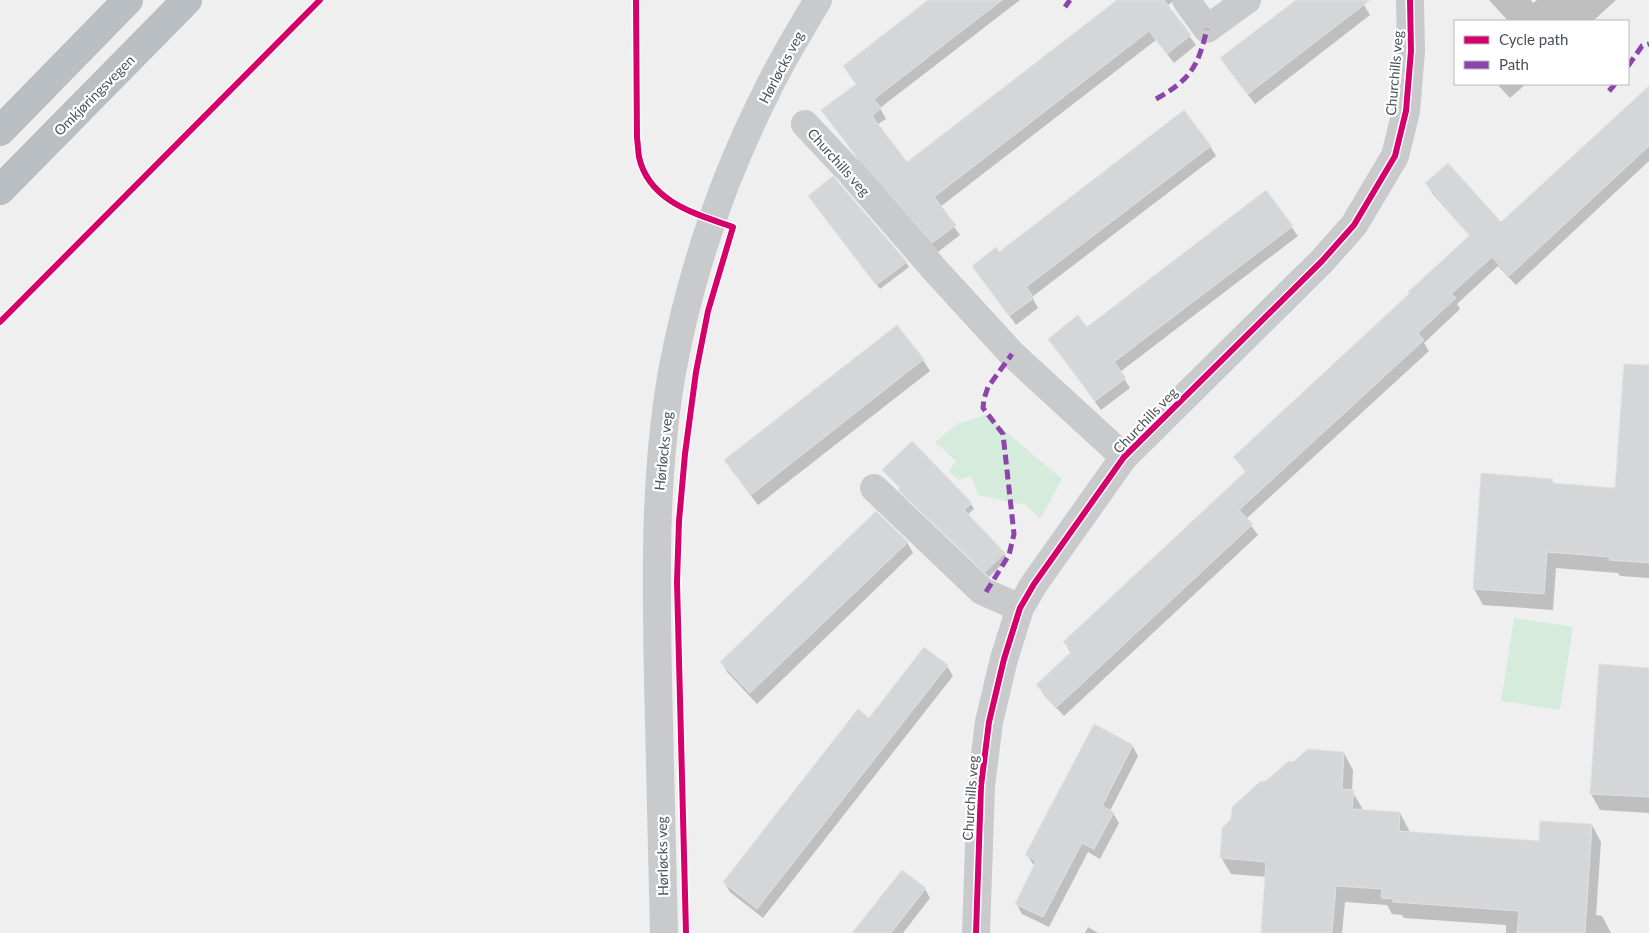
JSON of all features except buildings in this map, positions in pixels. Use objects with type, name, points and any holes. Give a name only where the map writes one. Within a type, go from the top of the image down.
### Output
[{"type":"highway","points":[[0,131],[128,0]]},
{"type":"highway","name":"Omkjøringsvegen","points":[[0,190],[187,0]]},
{"type":"street","name":"Hørløcks veg","points":[[664,933],[656,556],[658,489],[673,371],[698,267],[712,220],[766,92],[818,0]]},
{"type":"street","points":[[1186,0],[1207,29],[1247,0]]},
{"type":"street","name":"Churchills veg","points":[[976,933],[981,795],[989,722],[1004,659],[1020,608],[1034,584],[1124,457],[1322,261],[1354,225],[1395,156],[1406,102],[1411,51],[1410,0]]},
{"type":"street","name":"Churchills veg","points":[[805,124],[1012,354],[1124,457]]},
{"type":"street","points":[[874,488],[982,590],[1020,608]]},
{"type":"green space","points":[[986,415],[1062,479],[1040,519],[1026,505],[978,495],[971,476],[958,480],[949,471],[956,461],[935,442],[957,424]]},
{"type":"green space","points":[[1514,618],[1573,627],[1560,710],[1501,701]]},
{"type":"marked path","points":[[1065,7],[1070,0]]},
{"type":"marked path","points":[[1156,99],[1185,79],[1191,71],[1200,53],[1207,29]]},
{"type":"marked path","points":[[1629,65],[1642,46],[1649,44]]},
{"type":"marked path","points":[[1609,91],[1614,85]]},
{"type":"marked path","points":[[986,592],[1009,555],[1014,534],[1003,434],[983,408],[988,387],[1012,354]]},
{"type":"cycle path","points":[[0,322],[320,0]]},
{"type":"cycle path","points":[[636,0],[637,138],[639,157],[644,172],[653,185],[676,204],[704,217],[733,227],[708,311],[696,372],[685,454],[679,521],[677,582],[686,933]]},
{"type":"cycle path","points":[[976,933],[981,786],[989,722],[1004,659],[1020,608],[1034,584],[1124,457],[1322,261],[1354,225],[1395,156],[1406,111],[1411,51],[1410,0]]}]
